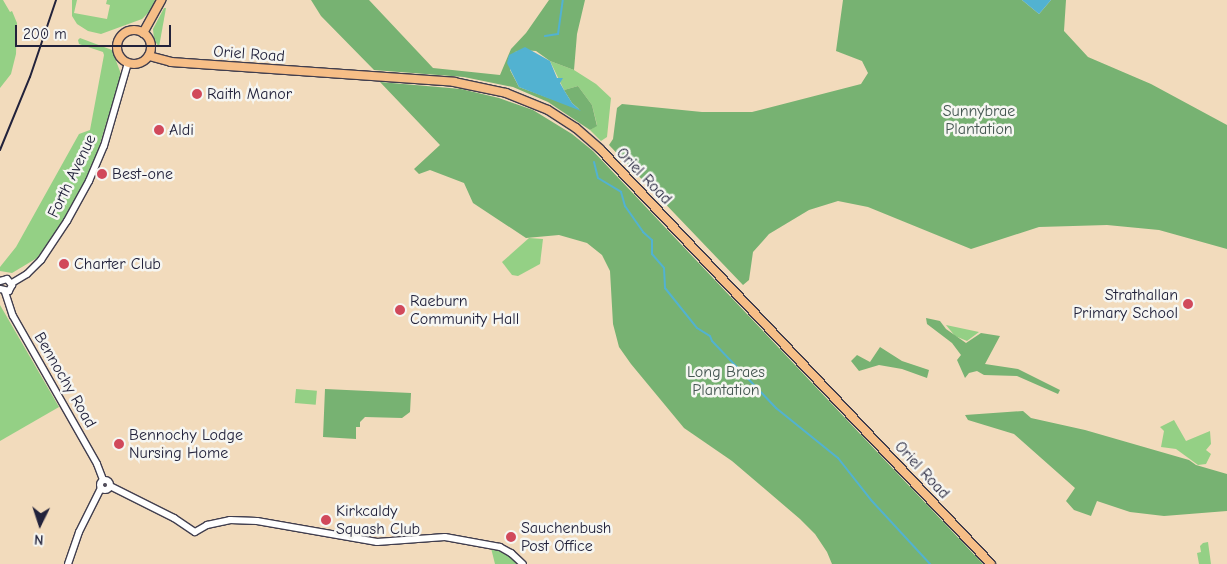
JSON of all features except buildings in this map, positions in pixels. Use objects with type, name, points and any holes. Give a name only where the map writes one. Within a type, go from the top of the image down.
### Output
[{"type":"main road","points":[[143,33],[161,0]]},
{"type":"main road","points":[[128,31],[143,33],[151,45],[149,56],[140,63],[128,63],[118,52],[118,42],[128,31]]},
{"type":"main road","name":"Oriel Road","points":[[149,56],[171,62],[454,82],[506,93],[548,110],[576,128],[600,149],[991,564]]},
{"type":"street","name":"Forth Avenue","points":[[3,291],[11,289],[12,283],[27,274],[41,260],[67,221],[89,181],[104,146],[128,63]]},
{"type":"street","points":[[0,281],[7,279],[12,283]]},
{"type":"street","name":"Bennochy Road","points":[[3,291],[13,316],[97,464],[103,480]]},
{"type":"street","points":[[68,564],[79,532],[101,488],[100,484],[103,480],[109,482],[110,486],[174,518],[195,532],[207,525],[230,520],[257,521],[377,542],[445,537],[500,547],[511,553],[523,564]]},
{"type":"street","points":[[101,488],[107,490],[110,486]]},
{"type":"green space","points":[[0,0],[3,0],[10,12],[12,11],[17,23],[16,54],[11,74],[0,88]]},
{"type":"green space","points":[[72,0],[77,0],[74,13],[107,19],[110,5],[106,4],[107,0],[155,0],[151,10],[142,19],[101,34],[88,31],[77,24],[72,16]]},
{"type":"green space","points":[[311,0],[369,0],[433,68],[500,75],[511,49],[526,33],[549,0],[585,0],[577,34],[574,70],[550,61],[536,51],[522,50],[515,52],[510,70],[519,87],[579,109],[572,103],[564,90],[578,86],[592,105],[597,126],[590,130],[548,102],[513,87],[464,77],[374,70],[321,16]]},
{"type":"green space","name":"Sunnybrae Plantation","points":[[843,0],[1022,0],[1039,14],[1051,0],[1066,0],[1064,31],[1088,57],[1151,84],[1227,125],[1227,249],[1159,230],[1107,225],[1039,227],[971,249],[868,207],[838,201],[809,210],[769,234],[753,252],[749,280],[743,285],[609,145],[613,139],[617,108],[622,104],[702,112],[752,112],[861,84],[868,73],[862,61],[836,51]]},
{"type":"green space","points":[[164,8],[166,8],[159,47],[154,40],[153,29]]},
{"type":"green space","points":[[80,38],[112,50],[121,74],[94,164],[66,217],[37,258],[12,273],[0,271],[0,267],[16,247],[79,134],[90,130],[104,55],[103,52],[79,44],[78,40]]},
{"type":"green space","points":[[550,61],[574,70],[596,84],[611,98],[607,137],[601,141],[590,130],[597,125],[592,105],[578,86],[564,90]]},
{"type":"green space","name":"Long Braes Plantation","points":[[380,82],[461,89],[499,98],[533,110],[572,134],[593,151],[983,564],[832,564],[827,552],[815,534],[800,519],[732,461],[684,428],[631,364],[619,347],[613,324],[610,271],[602,255],[587,243],[559,235],[526,238],[473,203],[464,183],[430,170],[419,174],[414,169],[440,145]]},
{"type":"green space","points":[[529,238],[543,239],[540,264],[518,276],[512,275],[502,262]]},
{"type":"green space","points":[[0,305],[59,407],[0,441]]},
{"type":"green space","points":[[926,318],[940,321],[946,329],[966,343],[981,333],[1000,336],[985,364],[1018,369],[1060,390],[1058,394],[1017,376],[984,375],[977,371],[969,373],[965,378],[957,360],[961,355],[952,343],[927,324]]},
{"type":"green space","points":[[946,325],[979,332],[967,341],[955,336]]},
{"type":"green space","points":[[880,347],[902,361],[929,370],[927,378],[902,369],[879,365],[859,371],[851,361],[857,355],[870,362]]},
{"type":"green space","points":[[296,389],[317,391],[316,405],[295,403]]},
{"type":"green space","points":[[325,389],[411,393],[410,412],[402,418],[365,417],[360,422],[360,427],[356,427],[356,439],[323,437]]},
{"type":"green space","points":[[1023,411],[1031,418],[1085,430],[1189,460],[1196,465],[1227,474],[1227,511],[1164,516],[1130,512],[1097,501],[1091,516],[1074,510],[1066,501],[1075,488],[1014,434],[968,420],[965,415]]},
{"type":"green space","points":[[1174,420],[1186,441],[1210,431],[1211,444],[1206,450],[1211,454],[1206,464],[1198,465],[1176,449],[1161,447],[1164,431],[1160,427]]},
{"type":"green space","points":[[1208,542],[1211,564],[1199,564],[1197,553],[1201,552],[1200,546],[1203,543]]},
{"type":"green space","points":[[491,548],[507,553],[519,564],[495,564]]},
{"type":"water","points":[[1022,0],[1051,0],[1039,14]]},
{"type":"water","points":[[525,47],[550,61],[557,78],[563,78],[560,83],[572,103],[581,111],[519,87],[507,63],[509,55]]},
{"type":"waterway","points":[[545,36],[558,34],[563,0]]},
{"type":"waterway","points":[[594,162],[598,178],[621,192],[625,206],[643,232],[652,240],[652,254],[664,268],[665,288],[697,328],[710,336],[712,341],[776,408],[838,458],[871,500],[930,564]]},
{"type":"railway","points":[[0,150],[30,77],[56,0]]},
{"type":"place","name":"Raith Manor","points":[[197,94]]},
{"type":"place","name":"Aldi","points":[[159,130]]},
{"type":"place","name":"Best-one","points":[[102,174]]},
{"type":"place","name":"Charter Club","points":[[64,264]]},
{"type":"place","name":"Strathallan Primary School","points":[[1188,304]]},
{"type":"place","name":"Raeburn Community Hall","points":[[400,310]]},
{"type":"place","name":"Bennochy Lodge Nursing Home","points":[[119,444]]},
{"type":"place","name":"Kirkcaldy Squash Club","points":[[326,520]]},
{"type":"place","name":"Sauchenbush Post Office","points":[[511,537]]}]
